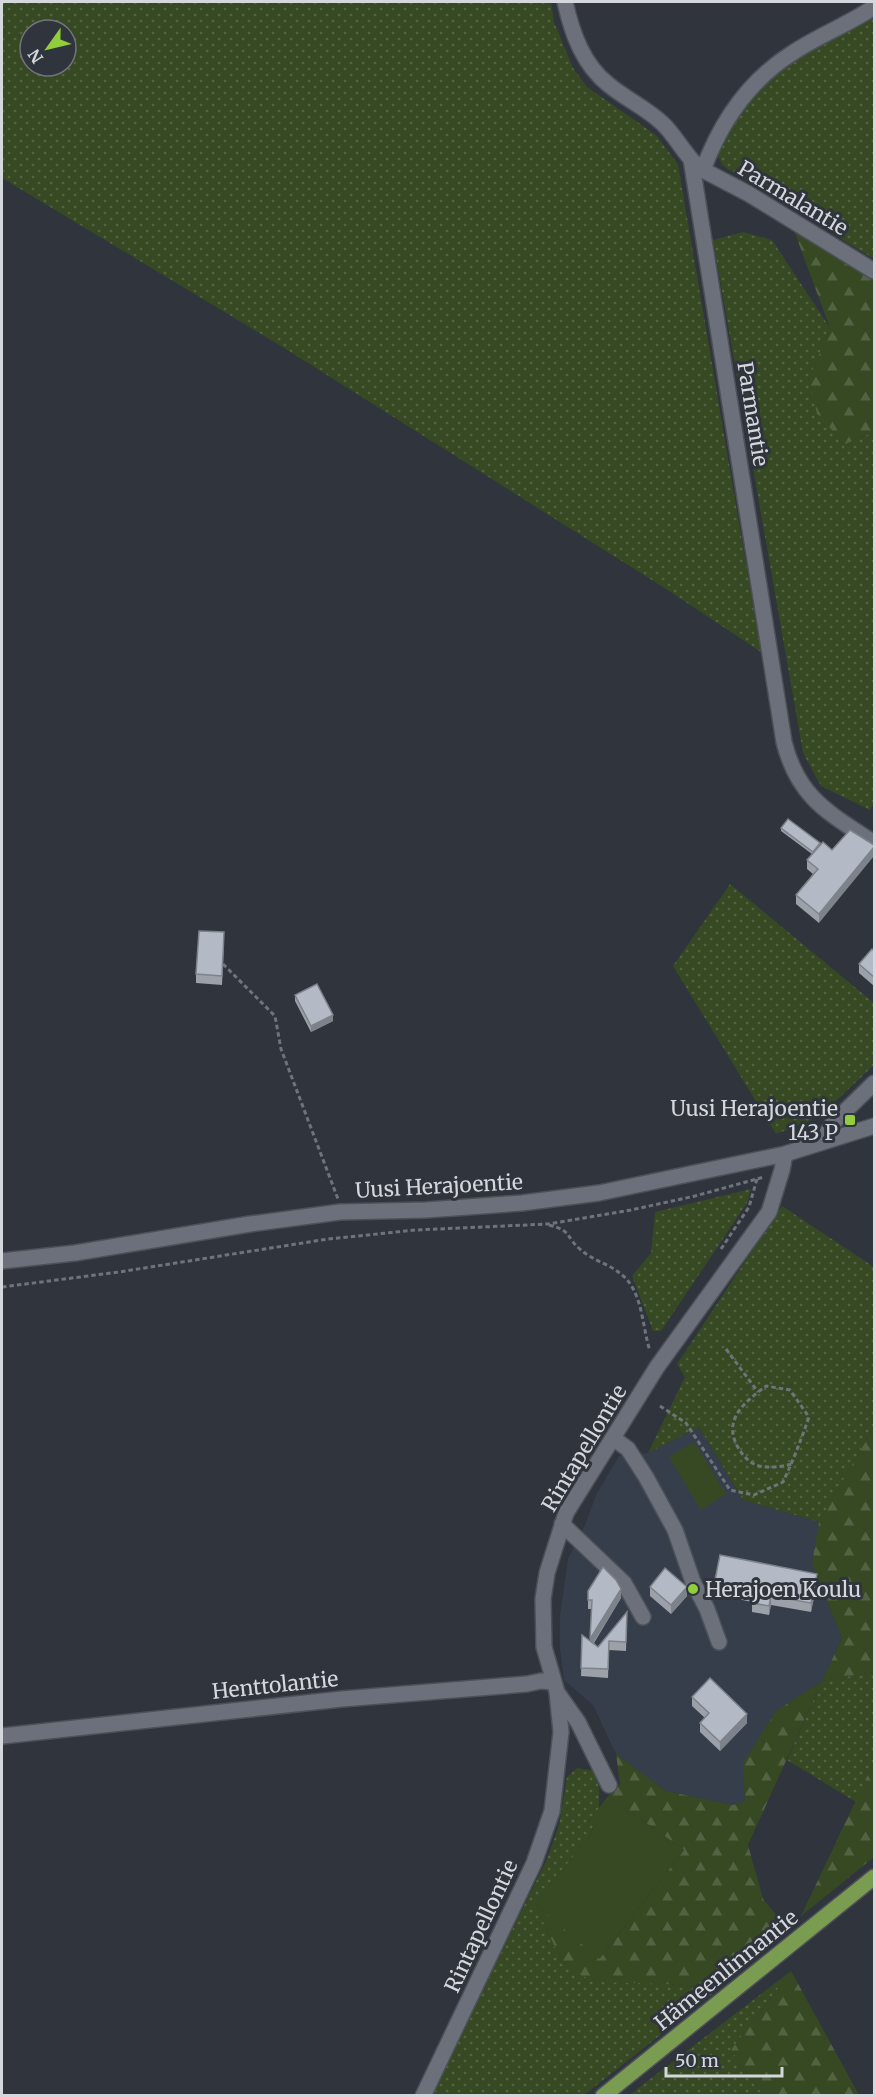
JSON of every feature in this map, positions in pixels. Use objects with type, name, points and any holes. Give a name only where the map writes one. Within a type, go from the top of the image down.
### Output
[{"type":"main road","name":"Hämeenlinnantie","points":[[603,2096],[874,1877]]},
{"type":"street","name":"Parmantie","points":[[565,2],[584,57],[595,73],[663,124],[691,159],[789,761],[801,784],[822,808],[874,843]]},
{"type":"street","points":[[703,170],[718,134],[734,108],[762,75],[795,51],[874,7]]},
{"type":"street","name":"Parmalantie","points":[[691,159],[703,170],[748,194],[874,271]]},
{"type":"street","points":[[820,1143],[834,1122],[874,1083]]},
{"type":"street","name":"Uusi Herajoentie","points":[[2,1261],[75,1253],[250,1224],[340,1212],[426,1210],[522,1203],[599,1193],[784,1162],[820,1143],[874,1126]]},
{"type":"street","name":"Rintapellontie","points":[[423,2096],[534,1863],[552,1811],[561,1732],[555,1687],[544,1647],[543,1599],[547,1573],[566,1513],[657,1367],[769,1212],[784,1162]]},
{"type":"street","points":[[613,1438],[628,1449],[675,1530],[693,1582],[707,1609],[719,1642]]},
{"type":"street","points":[[562,1524],[624,1583],[643,1617]]},
{"type":"street","name":"Henttolantie","points":[[2,1736],[342,1699],[541,1681],[555,1687]]},
{"type":"street","points":[[555,1687],[578,1722],[609,1785]]},
{"type":"path","points":[[223,964],[275,1016],[281,1048],[335,1191],[340,1212]]},
{"type":"path","points":[[2,1287],[118,1272],[328,1239],[416,1230],[548,1224],[695,1196],[757,1179],[784,1162]]},
{"type":"path","points":[[548,1224],[564,1229],[581,1250],[624,1276],[634,1291],[642,1311],[643,1330],[652,1359]]},
{"type":"path","points":[[726,1349],[758,1392]]},
{"type":"path","points":[[660,1406],[686,1423],[730,1490],[754,1495],[783,1482],[792,1464],[809,1417],[790,1390],[766,1386],[745,1403],[733,1425],[736,1447],[756,1465],[777,1468],[792,1464]]},
{"type":"shaded area","name":"Herajoen Koulu","points":[[699,1427],[743,1500],[819,1522],[812,1563],[842,1638],[822,1681],[776,1711],[744,1763],[745,1801],[734,1805],[666,1791],[616,1754],[593,1705],[564,1680],[560,1649],[560,1616],[568,1559],[585,1525],[597,1493],[619,1456],[648,1453]]},
{"type":"green space","points":[[2,2],[551,2],[554,22],[573,68],[587,87],[656,135],[678,164],[761,652],[666,589],[281,346],[2,178]]},
{"type":"green space","points":[[874,12],[874,259],[723,166],[714,149],[765,77]]},
{"type":"green space","points":[[792,225],[874,275],[874,432],[845,444],[817,414],[809,379],[830,328]]},
{"type":"green space","points":[[743,232],[772,240],[830,328],[809,379],[845,444],[874,432],[874,803],[870,810],[821,786],[803,753],[713,240]]},
{"type":"green space","points":[[730,884],[874,1003],[874,1065],[840,1097],[808,1122],[776,1134],[673,966]]},
{"type":"green space","points":[[751,1189],[747,1203],[661,1331],[653,1331],[632,1276],[651,1253],[655,1212]]},
{"type":"green space","points":[[782,1206],[874,1267],[874,1427],[819,1522],[743,1500],[699,1427],[648,1453],[685,1377],[677,1364]]},
{"type":"green space","points":[[874,1427],[874,1672],[822,1681],[842,1638],[812,1563],[819,1522]]},
{"type":"green space","points":[[694,1442],[726,1494],[701,1510],[669,1457]]},
{"type":"green space","points":[[874,1672],[874,1762],[856,1802],[787,1760],[822,1681]]},
{"type":"green space","points":[[822,1681],[748,1845],[763,1899],[787,1928],[719,1989],[666,1984],[597,1982],[575,1973],[561,1960],[535,1904],[600,1958],[684,1850],[608,1796],[620,1785],[616,1754],[666,1791],[733,1805],[745,1801],[743,1763],[776,1711]]},
{"type":"green space","points":[[874,1762],[874,1857],[801,1916]]},
{"type":"green space","points":[[577,1768],[594,1771],[599,1788],[599,1808],[589,1821],[594,1825],[589,1837],[535,1904],[561,1960],[666,1984],[719,1989],[584,2095],[431,2096],[547,1859],[559,1825],[567,1777]]},
{"type":"green space","points":[[608,1796],[684,1850],[599,1959],[535,1904],[589,1837],[594,1826],[589,1821]]},
{"type":"green space","points":[[791,1971],[731,2050],[761,2092],[754,2096],[628,2096]]},
{"type":"green space","points":[[791,1971],[859,2095],[754,2095],[761,2092],[731,2050]]},
{"type":"building","points":[[788,819],[820,843],[813,852],[781,828]]},
{"type":"building","points":[[850,830],[874,847],[819,914],[796,895],[818,869],[807,860],[823,842],[832,850]]},
{"type":"building","points":[[199,931],[224,932],[222,976],[196,974]]},
{"type":"building","points":[[872,949],[874,951],[874,977],[859,964]]},
{"type":"building","points":[[317,984],[333,1015],[311,1026],[295,995]]},
{"type":"building","points":[[720,1555],[817,1574],[811,1603],[771,1596],[769,1606],[752,1603],[754,1593],[714,1585]]},
{"type":"building","points":[[603,1567],[616,1580],[621,1589],[590,1639],[592,1600],[588,1600],[588,1591]]},
{"type":"building","points":[[665,1568],[687,1587],[671,1605],[650,1587]]},
{"type":"building","points":[[627,1612],[626,1642],[609,1641],[608,1669],[581,1668],[582,1635],[598,1647]]},
{"type":"building","points":[[710,1678],[747,1714],[720,1742],[700,1723],[709,1713],[692,1697]]},
{"type":"place","name":"Uusi Herajoentie 143 P","points":[[850,1120]]},
{"type":"place","name":"Herajoen Koulu","points":[[693,1589]]}]
